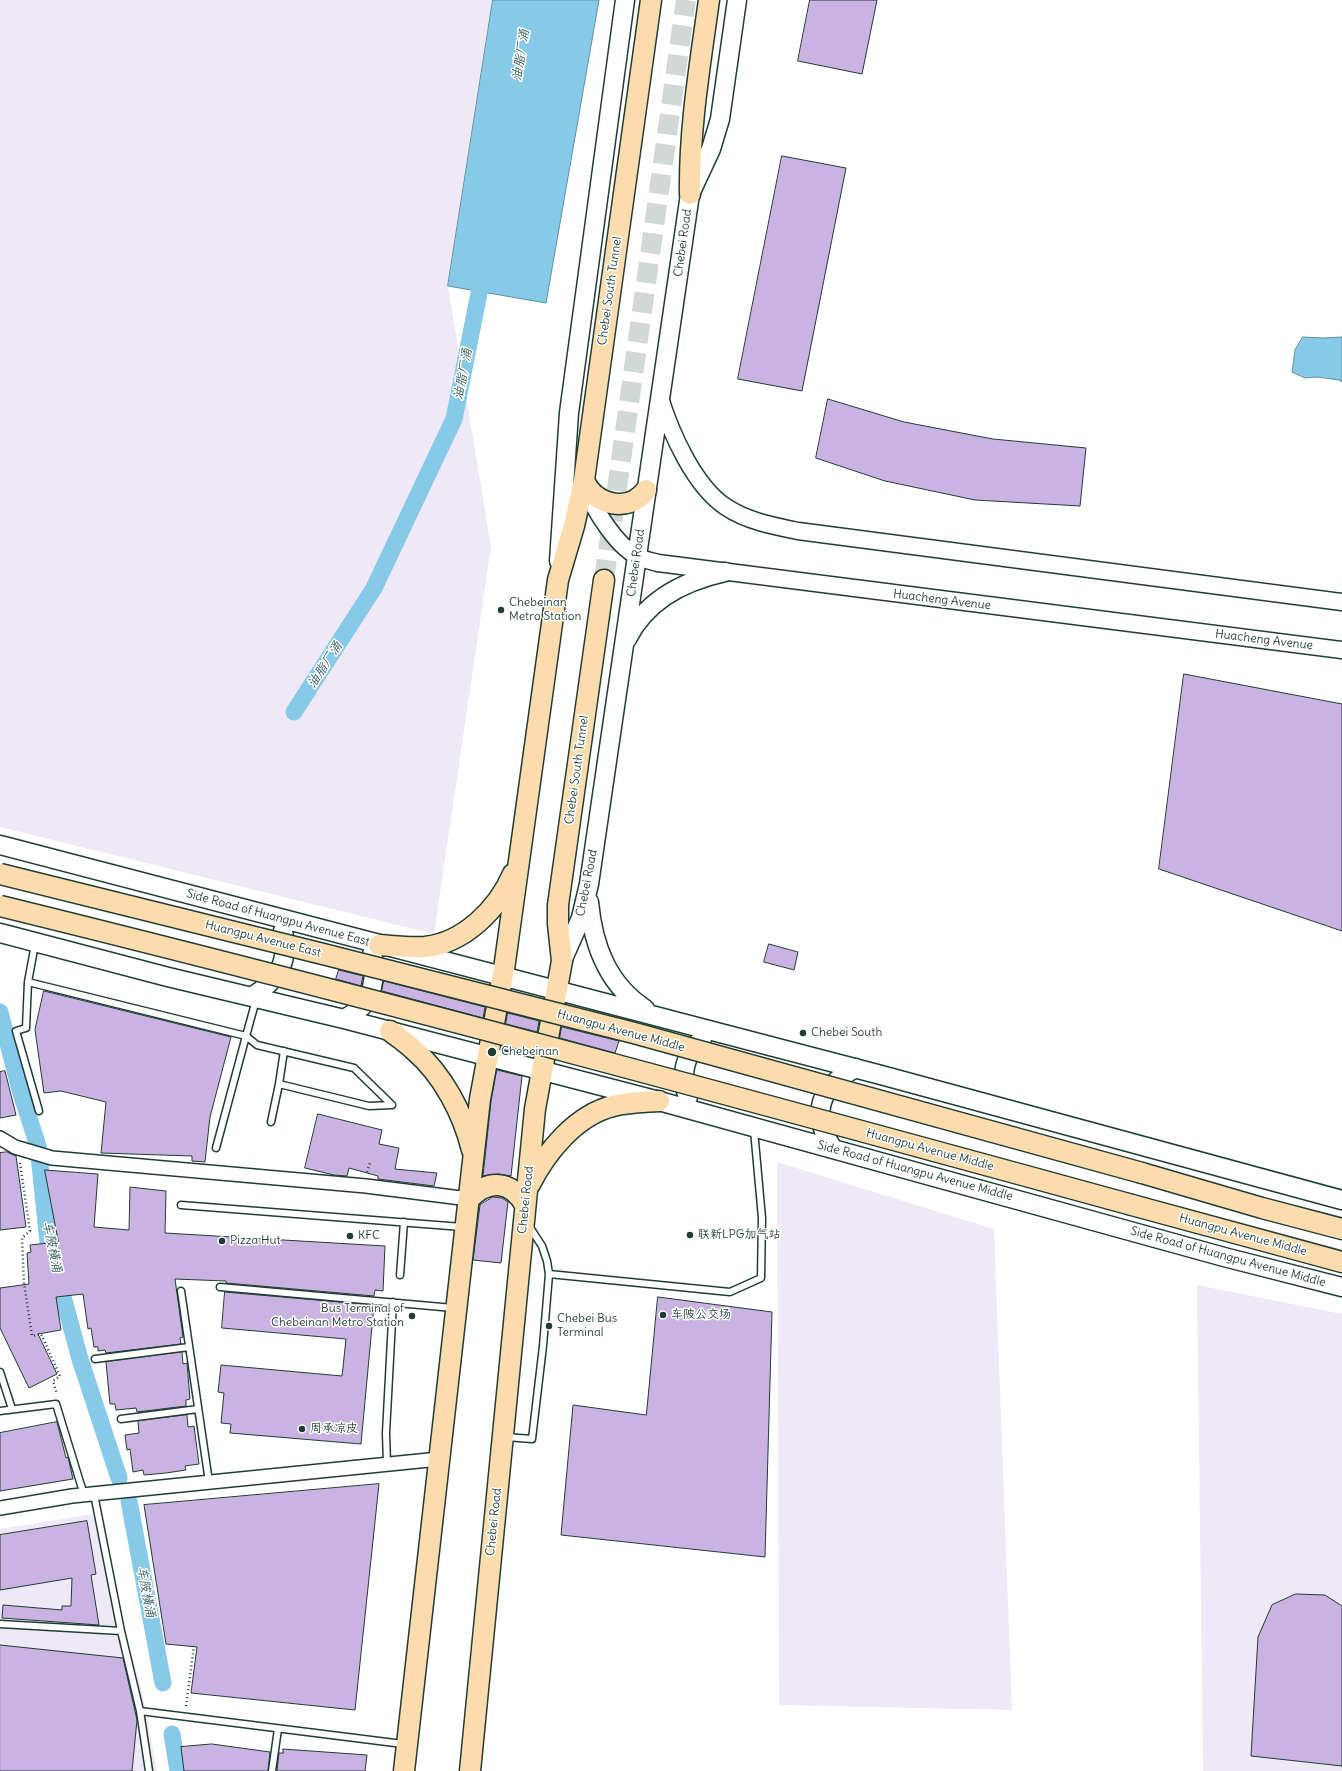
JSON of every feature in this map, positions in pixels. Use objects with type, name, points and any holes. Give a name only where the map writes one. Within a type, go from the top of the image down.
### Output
[{"type":"main road","points":[[404,1771],[480,1099],[503,975],[558,580],[569,413],[625,0]]},
{"type":"main road","name":"Chebei South Tunnel","points":[[558,580],[574,526],[584,480],[651,0]]},
{"type":"main road","points":[[690,194],[692,125],[709,0]]},
{"type":"main road","name":"Chebei Road","points":[[470,1771],[525,1205],[540,1071],[562,961],[581,918],[589,884],[690,194],[711,149],[720,119],[737,0]]},
{"type":"main road","points":[[584,480],[592,493],[600,499],[614,504],[632,502],[640,497],[646,490]]},
{"type":"main road","points":[[624,645],[636,623],[666,595],[695,580],[725,572]]},
{"type":"main road","name":"Chebei South Tunnel","points":[[562,961],[558,924],[558,905],[604,580]]},
{"type":"main road","name":"Side Road of Huangpu Avenue East","points":[[0,845],[557,990]]},
{"type":"main road","points":[[344,1019],[365,1003],[372,984],[374,973],[373,955],[369,947],[370,942],[408,948],[426,947],[448,941],[470,929],[500,896],[512,876],[520,855]]},
{"type":"main road","name":"Huangpu Avenue East","points":[[0,874],[525,1006]]},
{"type":"main road","points":[[589,884],[592,927],[602,960],[620,989],[631,999],[654,1015]]},
{"type":"main road","name":"Huangpu Avenue Middle","points":[[0,906],[142,941],[661,1076],[1342,1262]]},
{"type":"main road","points":[[254,998],[272,982],[282,965],[285,939],[283,931],[276,918]]},
{"type":"main road","points":[[0,933],[254,998],[344,1019],[488,1058]]},
{"type":"main road","points":[[557,990],[856,1068],[1342,1200]]},
{"type":"main road","name":"Huangpu Avenue Middle","points":[[525,1006],[856,1093],[1262,1208],[1342,1229]]},
{"type":"main road","points":[[390,1031],[414,1050],[430,1066],[444,1085],[461,1118],[474,1158]]},
{"type":"main road","points":[[696,1111],[684,1087],[685,1066],[688,1055],[697,1043],[717,1032]]},
{"type":"main road","name":"Side Road of Huangpu Avenue Middle","points":[[488,1058],[659,1101],[1224,1257],[1342,1287]]},
{"type":"main road","points":[[833,1149],[822,1127],[821,1117],[823,1101],[826,1091],[836,1080],[856,1068]]},
{"type":"main road","points":[[525,1205],[539,1167],[551,1151],[578,1124],[612,1106],[659,1101]]},
{"type":"main road","points":[[469,1199],[482,1189],[498,1185],[507,1186],[515,1191],[525,1205]]},
{"type":"street","points":[[660,398],[677,442],[691,468],[710,494],[726,507],[739,514],[775,527],[798,532],[1342,602]]},
{"type":"street","name":"Huacheng Avenue","points":[[584,480],[590,497],[604,522],[622,544],[637,556],[658,563],[1342,650]]},
{"type":"street","points":[[0,1138],[16,1147],[52,1158],[366,1186],[469,1199]]},
{"type":"street","points":[[0,1508],[89,1494],[439,1459]]},
{"type":"lane","points":[[35,942],[28,982],[26,1028],[16,1031],[39,1111]]},
{"type":"lane","points":[[28,982],[246,1036],[257,1045],[354,1068],[392,1105],[369,1106],[279,1084]]},
{"type":"lane","points":[[216,1148],[246,1036],[254,998]]},
{"type":"lane","points":[[271,1122],[284,1051]]},
{"type":"lane","points":[[549,1274],[730,1292],[761,1278],[762,1218],[754,1127]]},
{"type":"lane","points":[[180,1205],[466,1227]]},
{"type":"lane","points":[[503,1437],[532,1439],[543,1346],[549,1274],[547,1261],[542,1246],[525,1205]]},
{"type":"lane","points":[[400,1276],[404,1222]]},
{"type":"lane","points":[[220,1287],[457,1308]]},
{"type":"lane","points":[[181,1290],[209,1482]]},
{"type":"lane","points":[[387,1464],[386,1434],[393,1302]]},
{"type":"lane","points":[[95,1359],[189,1347]]},
{"type":"lane","points":[[0,1372],[12,1409]]},
{"type":"lane","points":[[0,1412],[12,1409],[56,1404],[89,1494],[140,1711],[150,1771]]},
{"type":"lane","points":[[121,1419],[198,1409]]},
{"type":"lane","points":[[0,1624],[121,1631]]},
{"type":"lane","points":[[140,1711],[407,1745]]},
{"type":"lane","points":[[272,1771],[278,1729]]},
{"type":"path","points":[[16,1147],[30,1231],[22,1238],[24,1283],[32,1336],[42,1334],[60,1376],[53,1381],[58,1396]]},
{"type":"path","points":[[185,1717],[194,1646]]},
{"type":"shaded area","points":[[0,0],[493,0],[448,286],[491,547],[434,934],[0,827]]},
{"type":"shaded area","points":[[777,1162],[994,1229],[1012,1710],[779,1705]]},
{"type":"shaded area","points":[[1197,1285],[1342,1314],[1342,1771],[1203,1771]]},
{"type":"shaded area","points":[[93,1514],[142,1691],[157,1771],[0,1771],[0,1529]]},
{"type":"water","points":[[493,0],[599,0],[546,303],[448,286]]},
{"type":"water","points":[[1303,337],[1342,337],[1342,382],[1339,380],[1317,377],[1305,378],[1292,372],[1295,350]]},
{"type":"building","points":[[810,0],[877,0],[862,74],[798,61]]},
{"type":"building","points":[[782,156],[846,168],[802,391],[738,379]]},
{"type":"building","points":[[828,399],[904,422],[993,439],[1086,448],[1080,506],[975,500],[885,481],[816,458]]},
{"type":"building","points":[[1184,674],[1342,704],[1342,931],[1159,869]]},
{"type":"building","points":[[769,944],[798,952],[794,970],[764,962]]},
{"type":"building","points":[[339,970],[363,976],[361,986],[336,979]]},
{"type":"building","points":[[384,981],[485,1007],[483,1018],[382,991]]},
{"type":"building","points":[[44,991],[231,1037],[210,1117],[205,1162],[192,1161],[192,1156],[101,1153],[106,1102],[61,1091],[44,1093],[35,1030]]},
{"type":"building","points":[[508,1013],[539,1021],[537,1032],[506,1024]]},
{"type":"building","points":[[562,1027],[619,1041],[615,1053],[560,1038]]},
{"type":"building","points":[[501,1046],[524,1052],[524,1055],[501,1049]]},
{"type":"building","points":[[497,1070],[522,1076],[511,1176],[498,1174],[483,1176],[491,1101]]},
{"type":"building","points":[[5,1071],[16,1115],[0,1118],[0,1072]]},
{"type":"building","points":[[318,1114],[382,1130],[379,1144],[399,1148],[395,1169],[437,1173],[434,1186],[378,1179],[378,1176],[349,1168],[347,1176],[334,1175],[305,1168]]},
{"type":"building","points":[[7,1152],[16,1156],[26,1227],[0,1230],[0,1153]]},
{"type":"building","points":[[45,1170],[98,1174],[94,1227],[129,1230],[130,1187],[166,1191],[165,1233],[385,1246],[383,1291],[375,1290],[374,1296],[226,1283],[226,1281],[175,1279],[183,1337],[180,1338],[181,1344],[106,1353],[105,1350],[98,1351],[98,1347],[94,1347],[91,1328],[88,1329],[83,1294],[56,1297],[61,1330],[38,1334],[57,1374],[29,1388],[0,1328],[0,1288],[29,1284],[27,1253],[31,1252],[30,1245],[58,1242]]},
{"type":"building","points":[[493,1197],[502,1198],[508,1202],[501,1263],[473,1260],[480,1205]]},
{"type":"building","points":[[225,1292],[374,1305],[361,1444],[230,1433],[231,1424],[221,1423],[224,1393],[218,1392],[221,1365],[342,1376],[346,1339],[222,1328]]},
{"type":"building","points":[[658,1297],[772,1312],[765,1557],[561,1535],[573,1405],[646,1415]]},
{"type":"building","points":[[182,1352],[183,1364],[187,1363],[190,1399],[186,1400],[186,1406],[137,1412],[136,1408],[116,1410],[115,1404],[110,1404],[106,1362]]},
{"type":"building","points":[[187,1415],[188,1427],[194,1426],[199,1464],[185,1466],[186,1470],[166,1473],[144,1475],[143,1470],[133,1472],[130,1449],[127,1450],[125,1435],[139,1433],[138,1421]]},
{"type":"building","points":[[57,1422],[73,1479],[0,1491],[0,1433]]},
{"type":"building","points":[[379,1484],[355,1710],[191,1693],[197,1647],[166,1644],[144,1505]]},
{"type":"building","points":[[87,1521],[96,1574],[91,1575],[99,1625],[2,1618],[3,1605],[62,1610],[62,1606],[71,1606],[72,1578],[0,1590],[0,1535]]},
{"type":"building","points":[[1296,1594],[1325,1595],[1342,1606],[1342,1766],[1251,1756],[1258,1637],[1272,1605]]},
{"type":"building","points":[[0,1645],[123,1658],[137,1720],[132,1771],[0,1771]]},
{"type":"building","points":[[212,1744],[270,1752],[268,1771],[184,1771],[181,1747]]},
{"type":"building","points":[[283,1749],[367,1755],[365,1771],[277,1771],[279,1753],[283,1753]]},
{"type":"waterway","name":"油脂厂涌","points":[[294,712],[374,588],[454,419],[484,268]]},
{"type":"waterway","name":"车陂横涌","points":[[0,1012],[20,1090],[38,1146],[48,1242],[80,1359],[119,1478]]},
{"type":"waterway","name":"车陂横涌","points":[[129,1501],[163,1683]]},
{"type":"waterway","name":"车陂横涌","points":[[172,1734],[178,1771]]},
{"type":"tunnel","points":[[604,580],[686,0]]},
{"type":"place","name":"Chebeinan Metro Station","points":[[501,610]]},
{"type":"place","name":"Chebei South","points":[[803,1033]]},
{"type":"place","name":"Chebeinan","points":[[492,1052]]},
{"type":"place","name":"联新LPG加气站","points":[[690,1235]]},
{"type":"place","name":"KFC","points":[[350,1236]]},
{"type":"place","name":"Pizza Hut","points":[[222,1241]]},
{"type":"place","name":"车陂公交场","points":[[663,1315]]},
{"type":"place","name":"Bus Terminal of Chebeinan Metro Station","points":[[412,1316]]},
{"type":"place","name":"Chebei Bus Terminal","points":[[549,1326]]},
{"type":"place","name":"周承凉皮","points":[[302,1429]]}]
